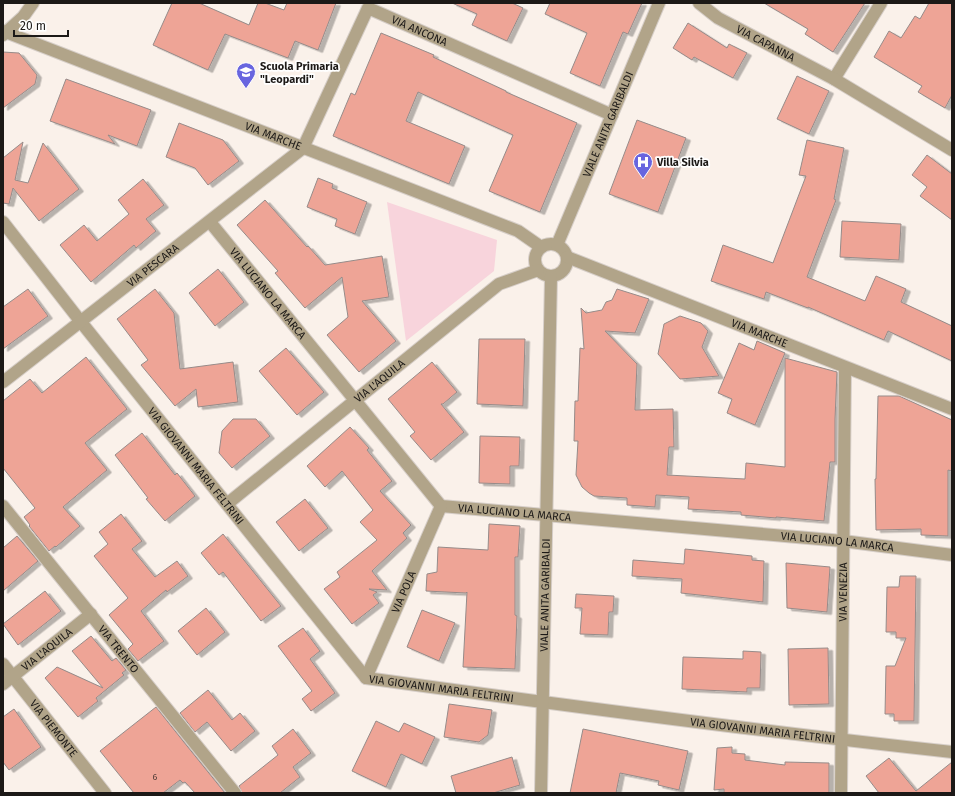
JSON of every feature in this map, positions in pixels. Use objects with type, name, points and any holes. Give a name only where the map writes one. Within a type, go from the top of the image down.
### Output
[{"type":"street","points":[[4,33],[23,17],[33,3]]},
{"type":"street","name":"VIALE ANITA GARIBALDI","points":[[557,245],[659,3]]},
{"type":"street","name":"VIA CAPANNA","points":[[699,3],[718,18],[834,79],[952,150]]},
{"type":"street","points":[[834,79],[881,3]]},
{"type":"street","name":"VIA ANCONA","points":[[303,148],[368,8],[612,115]]},
{"type":"street","name":"VIA MARCHE","points":[[4,33],[518,231],[541,247]]},
{"type":"street","name":"VIA PESCARA","points":[[3,382],[303,148]]},
{"type":"street","name":"VIA GIOVANNI MARIA FELTRINI","points":[[3,222],[81,322],[366,678],[842,740],[952,752]]},
{"type":"street","name":"VIA LUCIANO LA MARCA","points":[[210,222],[441,506],[843,541],[952,555]]},
{"type":"street","points":[[552,244],[557,245],[562,248],[567,257],[567,262],[564,270],[556,276],[546,276],[538,270],[535,261],[538,251],[541,247],[552,244]]},
{"type":"street","name":"VIA MARCHE","points":[[567,257],[952,409]]},
{"type":"street","name":"VIA L'AQUILA","points":[[227,504],[499,284],[538,270]]},
{"type":"street","name":"VIALE ANITA GARIBALDI","points":[[541,793],[551,276]]},
{"type":"street","name":"VIA VENEZIA","points":[[841,793],[845,368]]},
{"type":"street","name":"VIA TRENTO","points":[[3,506],[235,793]]},
{"type":"street","name":"VIA POLA","points":[[366,678],[441,506]]},
{"type":"street","name":"VIA L'AQUILA","points":[[3,684],[91,614]]},
{"type":"street","name":"VIA PIEMONTE","points":[[3,664],[105,793]]},
{"type":"shaded area","points":[[387,202],[497,240],[494,271],[406,341]]},
{"type":"building","points":[[172,3],[199,3],[249,25],[258,3],[265,3],[284,10],[287,3],[336,3],[318,50],[295,41],[288,58],[225,34],[208,70],[153,45]]},
{"type":"building","points":[[452,3],[512,3],[523,8],[507,41],[472,25],[477,14]]},
{"type":"building","points":[[550,3],[642,3],[628,34],[623,32],[600,86],[570,73],[587,33],[545,14]]},
{"type":"building","points":[[764,3],[865,3],[833,52],[805,34],[808,29]]},
{"type":"building","points":[[929,3],[952,3],[952,95],[945,108],[918,92],[922,86],[874,57],[889,31],[901,38],[915,16],[920,19]]},
{"type":"building","points":[[688,23],[727,48],[729,44],[747,53],[733,78],[694,57],[692,60],[673,48]]},
{"type":"building","points":[[381,33],[434,55],[433,57],[506,92],[577,123],[540,212],[489,191],[513,135],[418,92],[406,121],[465,146],[449,184],[333,136],[351,93],[355,95]]},
{"type":"building","points":[[3,52],[19,53],[37,75],[35,84],[3,108]]},
{"type":"building","points":[[797,76],[829,91],[809,134],[777,119]]},
{"type":"building","points":[[66,79],[151,110],[137,146],[108,135],[115,144],[50,121]]},
{"type":"building","points":[[637,120],[686,138],[658,212],[609,194]]},
{"type":"building","points":[[179,123],[223,140],[239,161],[208,185],[195,168],[166,157]]},
{"type":"building","points":[[807,140],[844,148],[834,199],[836,200],[807,277],[865,301],[876,276],[906,289],[901,302],[952,326],[952,361],[888,331],[884,340],[808,307],[766,292],[764,299],[711,281],[723,245],[773,263],[806,176],[799,175]]},
{"type":"building","points":[[23,142],[15,180],[28,183],[43,143],[79,189],[39,221],[13,188],[9,204],[3,203],[3,158]]},
{"type":"building","points":[[927,155],[952,174],[952,220],[920,196],[927,187],[912,175]]},
{"type":"building","points":[[318,178],[333,184],[332,188],[367,202],[355,234],[335,226],[337,219],[307,207]]},
{"type":"building","points":[[143,179],[164,205],[146,219],[156,231],[136,248],[134,245],[91,282],[60,245],[84,225],[97,241],[129,214],[118,200]]},
{"type":"building","points":[[265,200],[325,265],[382,256],[389,297],[362,301],[396,341],[359,372],[327,335],[348,317],[342,277],[305,308],[275,273],[278,271],[237,225]]},
{"type":"building","points":[[842,221],[901,224],[899,260],[840,257]]},
{"type":"building","points":[[218,269],[244,302],[215,326],[189,293]]},
{"type":"building","points":[[28,289],[48,316],[3,349],[3,307]]},
{"type":"building","points":[[155,289],[174,313],[180,369],[233,362],[238,402],[198,407],[196,389],[175,406],[141,365],[148,360],[117,319]]},
{"type":"building","points":[[617,289],[649,299],[635,333],[605,331],[637,364],[635,410],[673,409],[674,447],[669,447],[667,475],[745,479],[746,463],[785,467],[785,358],[837,372],[835,462],[830,462],[824,521],[741,515],[741,512],[688,509],[689,497],[656,495],[655,507],[627,505],[627,498],[594,496],[582,487],[576,475],[578,441],[574,441],[575,401],[578,401],[580,348],[584,349],[581,308],[586,313],[602,310],[606,302],[612,300]]},
{"type":"building","points":[[680,316],[701,323],[708,331],[702,347],[719,376],[680,379],[658,354],[664,324]]},
{"type":"building","points":[[479,339],[525,339],[523,406],[477,404]]},
{"type":"building","points":[[757,341],[785,353],[755,425],[727,413],[732,399],[718,393],[739,343],[754,350]]},
{"type":"building","points":[[286,348],[324,392],[297,415],[259,371]]},
{"type":"building","points":[[86,357],[127,409],[85,443],[107,470],[63,507],[80,526],[56,547],[55,546],[49,551],[29,526],[30,525],[24,517],[35,508],[3,468],[3,401],[30,379],[42,393]]},
{"type":"building","points":[[432,362],[457,392],[441,404],[464,432],[431,460],[410,436],[415,432],[388,399]]},
{"type":"building","points":[[878,396],[899,396],[952,420],[952,471],[948,470],[948,536],[921,535],[921,529],[876,530],[875,479]]},
{"type":"building","points":[[233,419],[256,419],[270,436],[232,468],[219,453],[222,431]]},
{"type":"building","points":[[350,427],[369,448],[367,450],[392,481],[380,491],[411,525],[403,533],[407,538],[372,571],[387,590],[369,589],[377,592],[373,595],[379,603],[352,624],[324,589],[340,577],[337,572],[377,540],[360,522],[373,510],[342,471],[325,487],[307,466]]},
{"type":"building","points":[[142,433],[175,475],[177,473],[195,496],[165,521],[146,499],[148,498],[115,455]]},
{"type":"building","points":[[480,436],[520,437],[519,466],[510,466],[510,484],[479,483]]},
{"type":"building","points":[[305,499],[328,528],[299,551],[276,522]]},
{"type":"building","points":[[121,514],[142,541],[132,549],[155,577],[177,561],[188,576],[167,592],[166,590],[141,611],[164,641],[138,661],[128,649],[133,644],[109,615],[128,598],[94,556],[108,544],[99,532]]},
{"type":"building","points":[[489,524],[520,526],[518,557],[515,557],[515,615],[517,616],[515,669],[463,667],[467,592],[426,591],[427,574],[437,572],[438,547],[488,550]]},
{"type":"building","points":[[223,534],[281,606],[261,621],[223,572],[219,575],[201,553]]},
{"type":"building","points":[[17,536],[38,561],[3,591],[3,548]]},
{"type":"building","points":[[685,549],[752,556],[752,560],[764,561],[763,602],[681,593],[682,579],[632,576],[633,560],[684,564]]},
{"type":"building","points":[[786,563],[830,567],[827,612],[787,608]]},
{"type":"building","points":[[900,576],[916,576],[914,721],[894,721],[894,714],[885,714],[886,666],[895,666],[906,638],[896,638],[896,632],[886,632],[887,587],[899,587]]},
{"type":"building","points":[[45,591],[61,611],[18,645],[3,624]]},
{"type":"building","points":[[576,594],[614,596],[613,612],[609,612],[608,635],[580,634],[582,608],[575,608]]},
{"type":"building","points":[[206,608],[225,632],[197,655],[178,631]]},
{"type":"building","points":[[422,610],[455,623],[439,661],[407,647]]},
{"type":"building","points":[[303,628],[320,651],[310,659],[335,693],[311,711],[302,699],[312,691],[278,646]]},
{"type":"building","points":[[91,636],[112,661],[116,658],[126,670],[122,673],[124,675],[96,698],[98,701],[78,717],[45,678],[57,667],[103,688],[72,651]]},
{"type":"building","points":[[828,648],[829,704],[789,705],[788,649]]},
{"type":"building","points":[[743,651],[761,652],[760,688],[747,688],[747,692],[682,689],[683,657],[743,659]]},
{"type":"building","points":[[208,690],[232,720],[240,713],[255,731],[231,751],[207,722],[195,732],[180,713]]},
{"type":"building","points":[[449,704],[492,710],[488,735],[479,742],[444,737]]},
{"type":"building","points":[[156,707],[225,793],[195,793],[185,782],[183,783],[180,780],[163,793],[134,793],[100,751]]},
{"type":"building","points":[[14,709],[41,747],[9,770],[3,762],[3,717]]},
{"type":"building","points":[[376,721],[399,732],[404,723],[435,737],[422,764],[401,754],[386,787],[352,771]]},
{"type":"building","points":[[293,729],[311,753],[293,767],[300,777],[280,793],[242,793],[239,786],[278,755],[272,746]]},
{"type":"building","points":[[583,729],[688,751],[679,790],[658,785],[659,781],[620,773],[616,793],[570,793]]},
{"type":"building","points":[[732,747],[732,753],[745,754],[745,760],[785,765],[785,762],[829,763],[829,793],[724,793],[724,789],[714,790],[717,748]]},
{"type":"building","points":[[512,757],[520,785],[493,793],[456,793],[451,776]]},
{"type":"building","points":[[889,758],[916,791],[952,762],[952,793],[879,793],[866,776]]},
{"type":"place","name":"Scuola Primaria \"Leopardi\"","points":[[246,89]]},
{"type":"place","name":"Villa Silvia","points":[[643,179]]}]
